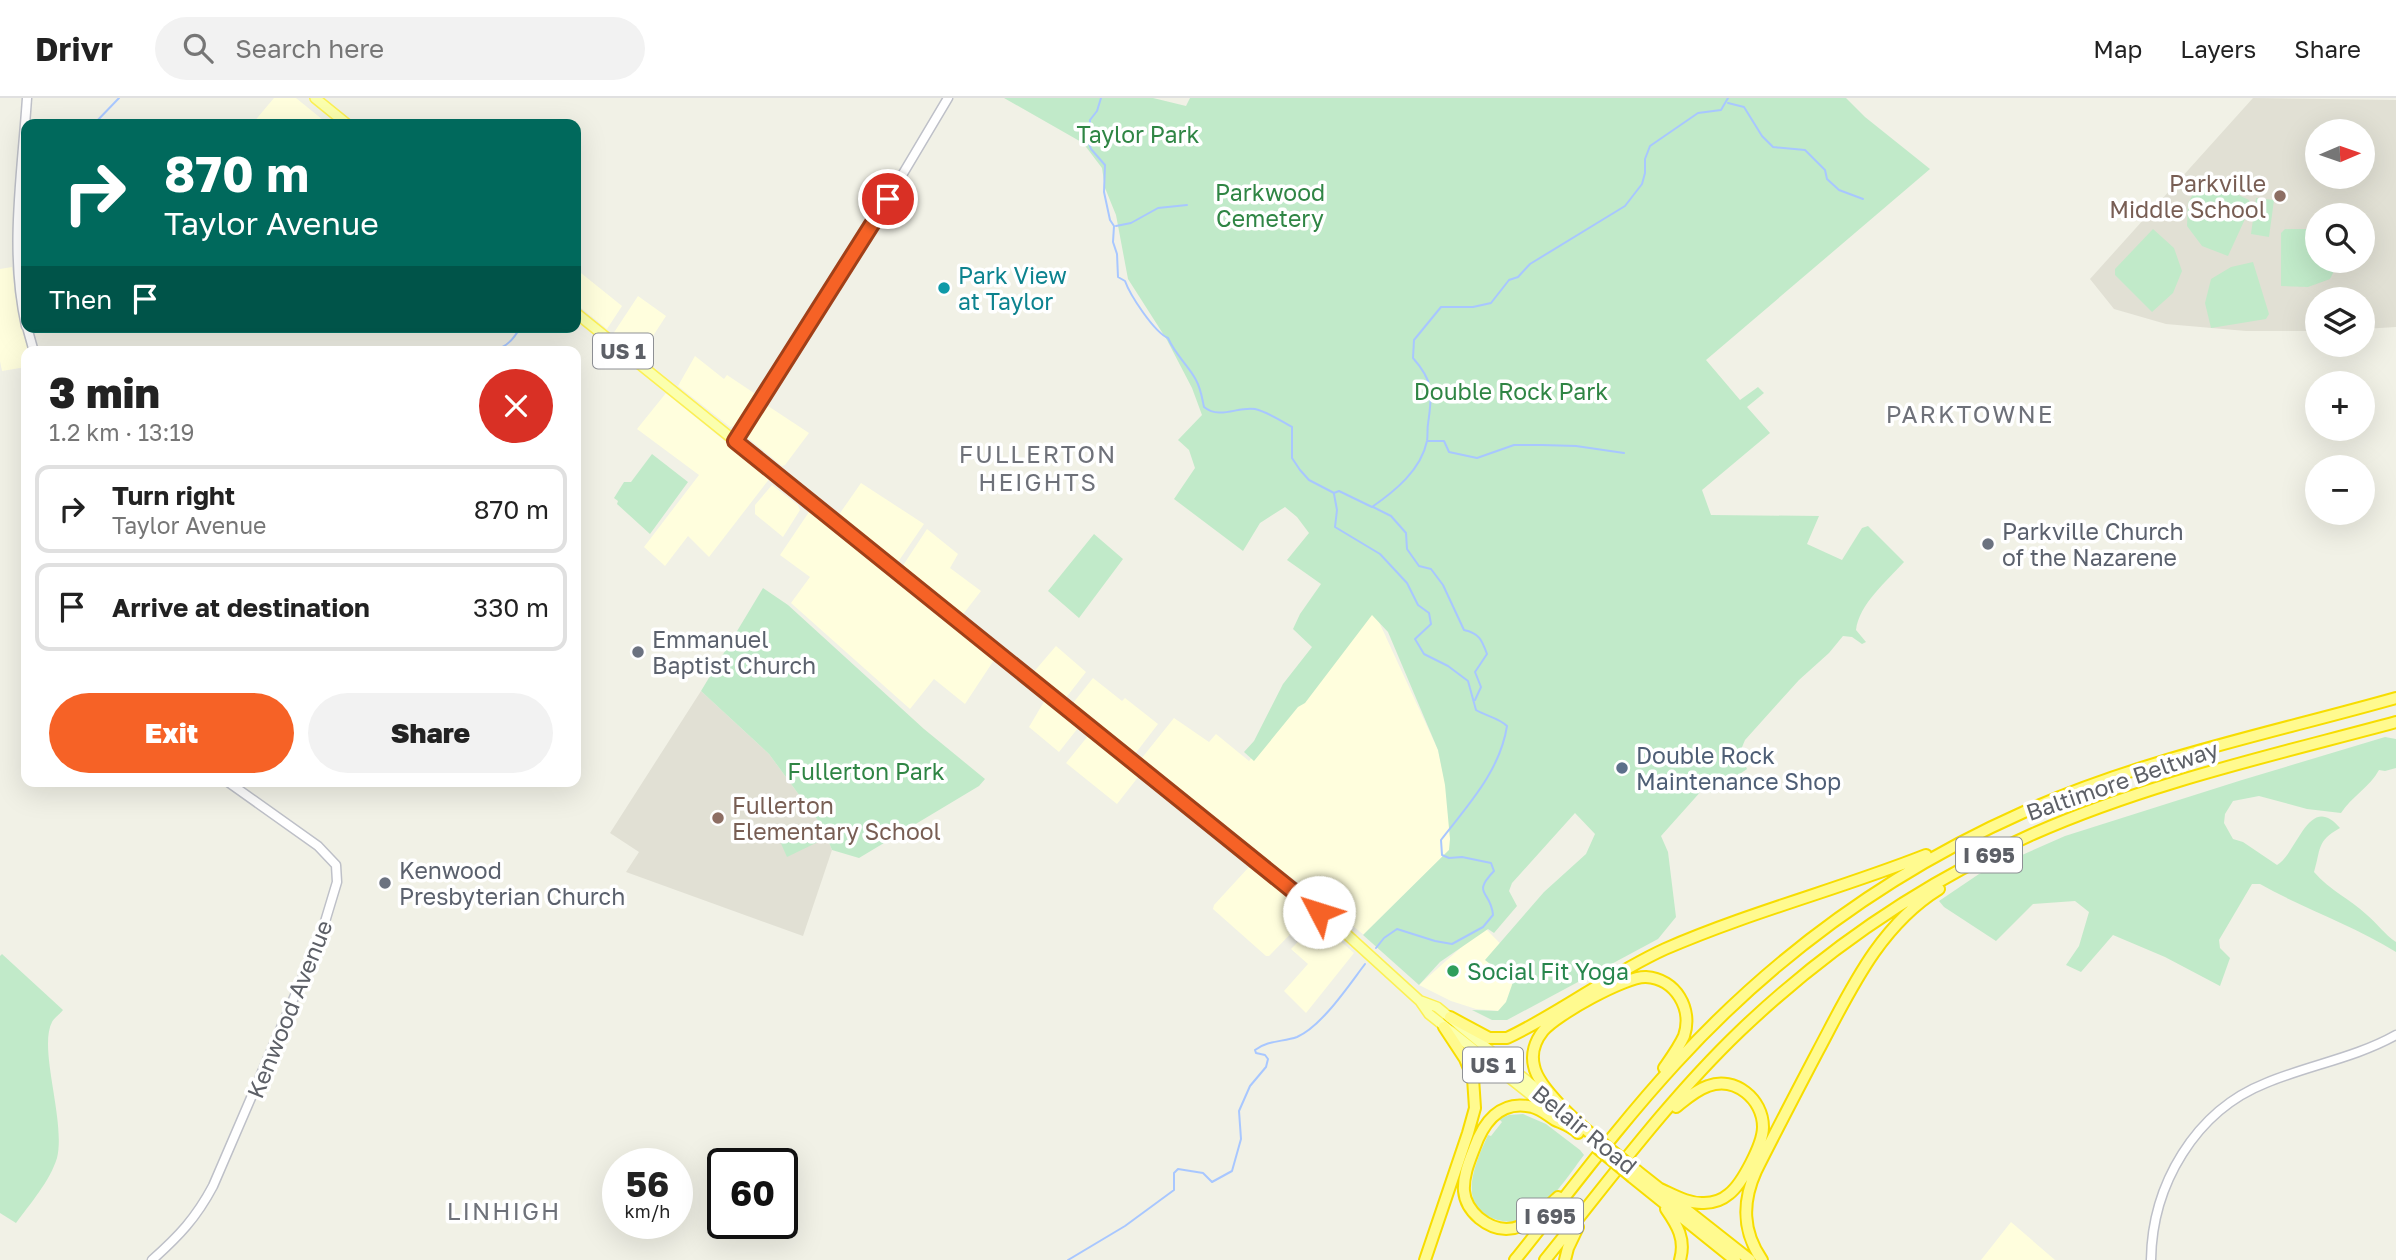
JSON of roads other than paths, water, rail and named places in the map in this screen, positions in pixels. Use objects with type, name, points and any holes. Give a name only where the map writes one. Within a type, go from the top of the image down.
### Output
[{"type":"highway","name":"Baltimore Beltway","points":[[1515,1260],[1637,1108],[1697,1041],[1779,963],[1867,898],[1958,843],[2025,811],[2115,777],[2396,698]]},
{"type":"highway","name":"Baltimore Beltway","points":[[1545,1260],[1597,1193],[1739,1032],[1794,982],[1849,939],[1910,898],[2000,849],[2074,817],[2183,781],[2396,722]]},
{"type":"highway","points":[[1762,1260],[1747,1230],[1746,1200],[1751,1182],[1846,999],[1874,951],[1897,923],[1933,893],[2002,852],[2074,817]]},
{"type":"highway","points":[[1447,1022],[1489,1038],[1507,1038],[1662,951],[1731,922],[1862,880],[1958,843]]},
{"type":"highway","points":[[1566,1113],[1537,1077],[1533,1062],[1537,1039],[1548,1026],[1605,991],[1629,980],[1647,977],[1659,980],[1676,992],[1684,1005],[1686,1021],[1681,1042],[1637,1108]]},
{"type":"highway","points":[[1425,1260],[1475,1108],[1473,1078],[1447,1022]]},
{"type":"highway","points":[[1658,1122],[1699,1090],[1723,1083],[1735,1086],[1749,1095],[1758,1106],[1763,1126],[1760,1142],[1740,1182],[1724,1198],[1710,1202],[1694,1202],[1658,1193]]},
{"type":"highway","points":[[1570,1126],[1531,1107],[1509,1106],[1496,1113],[1482,1127],[1477,1138],[1465,1175],[1466,1201],[1473,1212],[1485,1222],[1497,1228],[1512,1228],[1535,1219],[1585,1171]]},
{"type":"highway","name":"Belair Road","points":[[1566,1113],[1594,1141],[1735,1260]]},
{"type":"highway","name":"Belair Road","points":[[1570,1126],[1594,1141]]},
{"type":"highway","points":[[1565,1260],[1573,1235],[1597,1193]]},
{"type":"highway","points":[[1658,1193],[1680,1232],[1680,1260]]},
{"type":"highway","name":"Belair Road","points":[[1658,1193],[1749,1260]]},
{"type":"main road","points":[[26,119],[27,98]]},
{"type":"main road","points":[[315,98],[341,119]]},
{"type":"main road","points":[[735,441],[873,225],[948,98]]},
{"type":"main road","points":[[21,183],[17,240],[21,301]]},
{"type":"main road","name":"Belair Road","points":[[581,317],[1343,931],[1420,1001],[1429,1014],[1447,1022],[1566,1113]]},
{"type":"main road","name":"Kenwood Avenue","points":[[152,1260],[194,1219],[220,1171],[317,946],[337,882],[335,865],[318,846],[235,787]]},
{"type":"main road","points":[[1341,893],[1337,908],[1343,931]]},
{"type":"main road","name":"Belair Road","points":[[1447,1022],[1570,1126]]},
{"type":"main road","points":[[2151,1260],[2153,1228],[2167,1182],[2187,1146],[2209,1121],[2228,1105],[2265,1083],[2358,1053],[2396,1035]]},
{"type":"waterway","points":[[99,119],[119,98]]},
{"type":"waterway","points":[[1101,98],[1097,111],[1090,120],[1090,133],[1087,137],[1091,149],[1105,165],[1104,192],[1110,220],[1114,226],[1113,242],[1117,254],[1118,277],[1125,281],[1143,312],[1156,329],[1168,338],[1193,375],[1204,407],[1223,413],[1255,409],[1292,427],[1292,458],[1309,480],[1334,493],[1339,491],[1372,507],[1406,479],[1424,452],[1430,389],[1425,375],[1413,358],[1414,340],[1441,307],[1473,307],[1491,303],[1509,280],[1518,277],[1530,264],[1625,206],[1642,184],[1645,159],[1650,146],[1698,113],[1721,110],[1728,98]]},
{"type":"waterway","points":[[1728,103],[1744,107],[1762,136],[1773,147],[1805,150],[1825,170],[1827,179],[1839,190],[1863,199]]},
{"type":"waterway","points":[[1116,226],[1131,223],[1158,208],[1187,205]]},
{"type":"waterway","points":[[504,346],[516,333]]},
{"type":"waterway","points":[[1428,441],[1444,441],[1449,452],[1477,458],[1514,445],[1576,446],[1624,453]]},
{"type":"waterway","points":[[1334,494],[1337,510],[1335,527],[1380,554],[1407,583],[1418,605],[1429,613],[1431,624],[1415,639],[1424,654],[1448,666],[1468,681],[1476,710],[1507,726],[1498,758],[1490,773],[1441,840],[1442,855],[1491,863],[1494,871],[1483,889],[1493,915],[1483,927],[1452,944],[1397,929],[1376,948]]},
{"type":"waterway","points":[[1373,507],[1391,516],[1406,533],[1407,549],[1419,566],[1431,569],[1443,585],[1464,630],[1477,635],[1481,641],[1487,654],[1475,672],[1481,687],[1475,700]]},
{"type":"waterway","points":[[1068,1260],[1125,1226],[1174,1190],[1174,1173],[1178,1169],[1203,1173],[1212,1182],[1232,1171],[1241,1139],[1239,1111],[1250,1086],[1266,1067],[1268,1059],[1255,1050],[1306,1032],[1334,1004],[1365,964]]},
{"type":"place","name":"Parkville Middle School","points":[[2280,196]]},
{"type":"place","name":"Park View at Taylor","points":[[944,288]]},
{"type":"place","name":"Parkville Church of the Nazarene","points":[[1988,544]]},
{"type":"place","name":"Emmanuel Baptist Church","points":[[638,652]]},
{"type":"place","name":"Double Rock Maintenance Shop","points":[[1622,768]]},
{"type":"place","name":"Fullerton Elementary School","points":[[718,818]]},
{"type":"place","name":"Kenwood Presbyterian Church","points":[[385,883]]},
{"type":"place","name":"Social Fit Yoga","points":[[1453,971]]},
{"type":"district","name":"PARKTOWNE","points":[[1970,413]]},
{"type":"district","name":"FULLERTON HEIGHTS","points":[[1038,467]]},
{"type":"district","name":"LINHIGH","points":[[504,1210]]},
{"type":"park label","name":"Taylor Park","points":[[1138,134]]},
{"type":"park label","name":"Parkwood Cemetery","points":[[1270,205]]},
{"type":"park label","name":"Double Rock Park","points":[[1511,391]]},
{"type":"park label","name":"Fullerton Park","points":[[866,771]]}]
